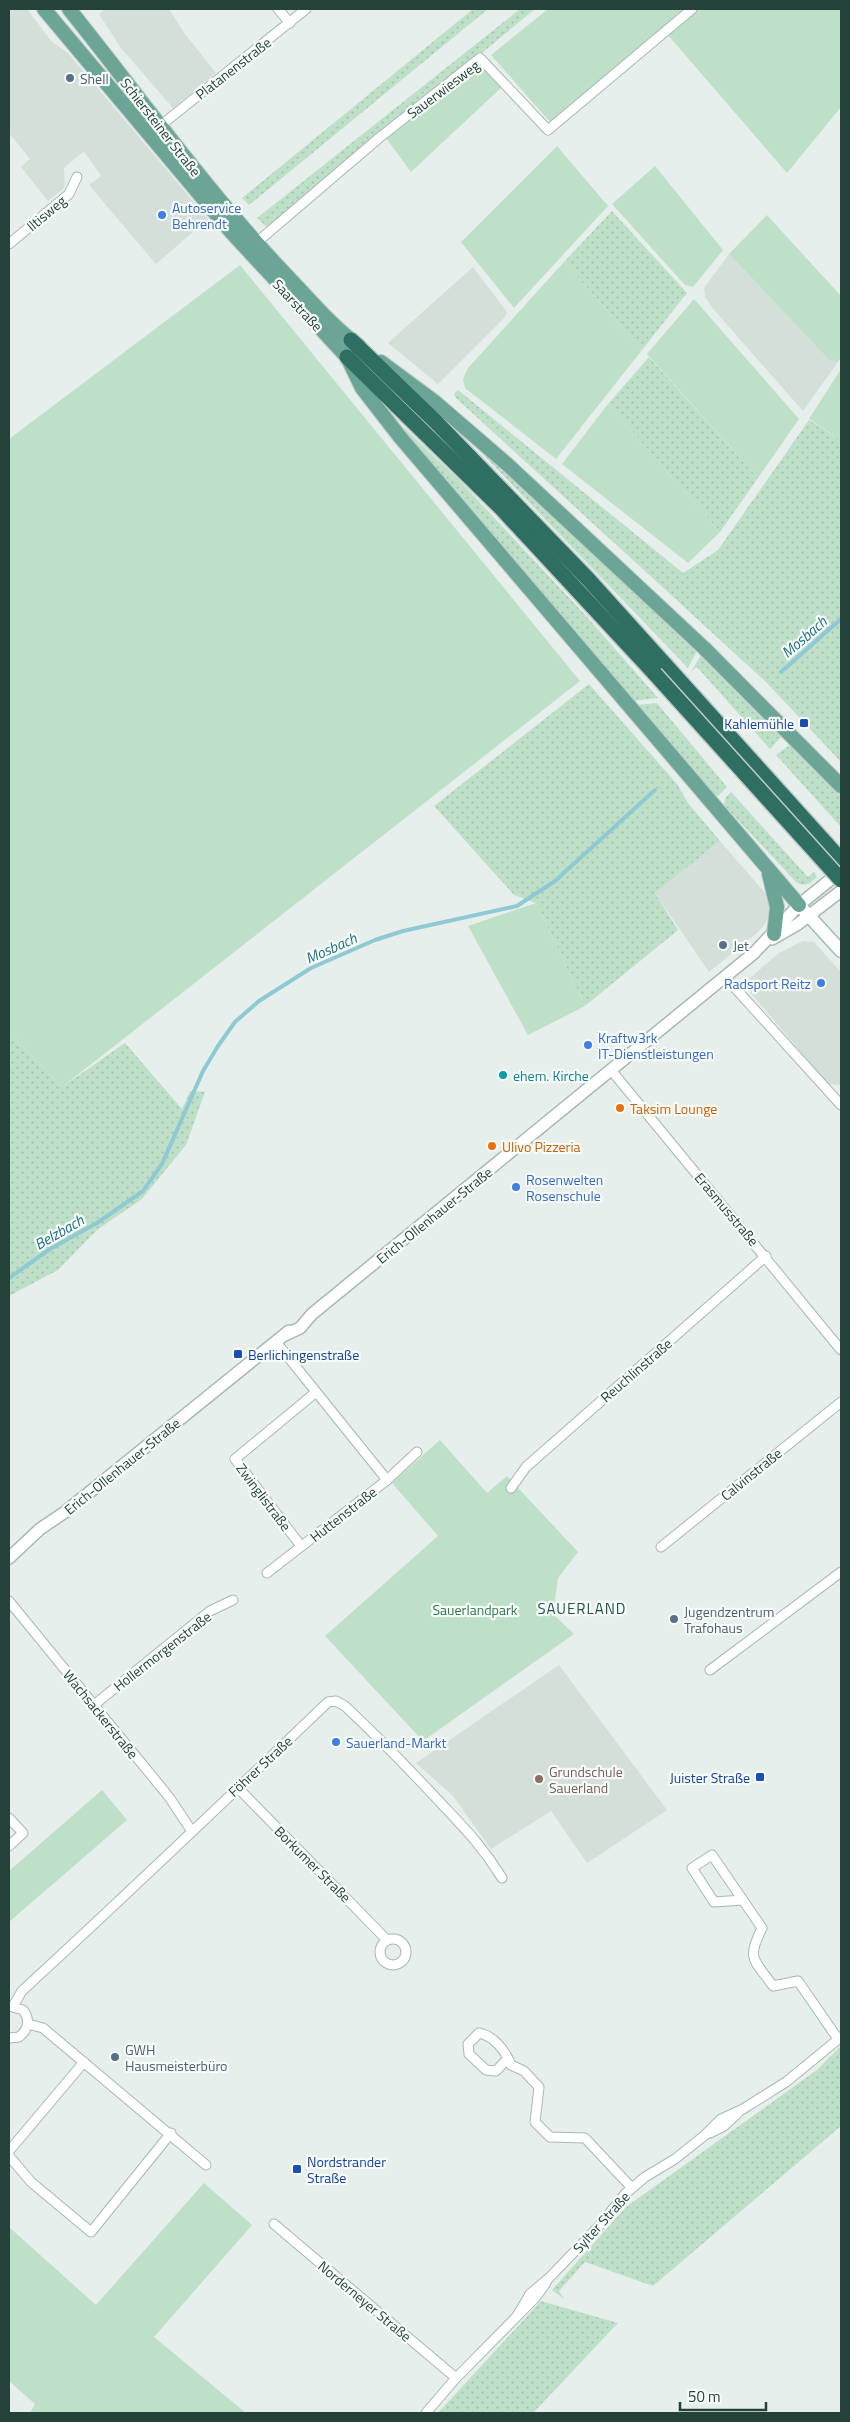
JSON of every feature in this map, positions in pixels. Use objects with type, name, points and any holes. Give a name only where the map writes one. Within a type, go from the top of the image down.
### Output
[{"type":"highway","points":[[351,340],[461,447],[588,579],[660,669],[841,880]]},
{"type":"highway","points":[[347,357],[400,411],[502,508],[660,669],[841,860]]},
{"type":"main road","name":"Schiersteiner Straße","points":[[44,9],[252,248]]},
{"type":"main road","name":"Schiersteiner Straße","points":[[69,9],[252,248]]},
{"type":"main road","name":"Saarstraße","points":[[252,248],[351,340],[435,402],[508,465],[704,648],[841,786]]},
{"type":"main road","name":"Saarstraße","points":[[252,248],[347,357],[362,388],[400,437],[799,905]]},
{"type":"main road","points":[[763,863],[775,892],[777,907],[774,934]]},
{"type":"main road","points":[[799,905],[841,951]]},
{"type":"street","points":[[278,9],[290,23]]},
{"type":"street","name":"Platanenstraße","points":[[160,126],[306,9]]},
{"type":"street","name":"Sauerwiesweg","points":[[252,248],[379,138],[480,58],[548,130],[692,9]]},
{"type":"street","name":"Iltisweg","points":[[9,244],[69,194],[77,178]]},
{"type":"street","name":"Erich-Ollenhauer-Straße","points":[[9,1558],[44,1534],[53,1521],[280,1339],[300,1328],[312,1314],[764,944],[799,905],[841,871]]},
{"type":"street","name":"Erich-Ollenhauer-Straße","points":[[764,944],[809,916],[841,891]]},
{"type":"street","points":[[725,976],[841,1105]]},
{"type":"street","name":"Erasmusstraße","points":[[612,1070],[841,1350]]},
{"type":"street","name":"Reuchlinstraße","points":[[511,1488],[531,1462],[766,1256]]},
{"type":"street","points":[[280,1339],[315,1392],[387,1480]]},
{"type":"street","name":"Zwinglistraße","points":[[301,1546],[235,1459],[315,1392]]},
{"type":"street","name":"Calvinstraße","points":[[661,1547],[841,1402]]},
{"type":"street","name":"Huttenstraße","points":[[267,1573],[387,1480],[417,1452]]},
{"type":"street","points":[[710,1670],[841,1572]]},
{"type":"street","name":"Hollermorgenstraße","points":[[94,1705],[210,1612],[233,1600]]},
{"type":"street","name":"Wachsackerstraße","points":[[9,1601],[168,1797],[191,1830]]},
{"type":"street","name":"Föhrer Straße","points":[[28,2024],[26,2014],[18,2007],[11,2006],[22,1991],[145,1877],[191,1830],[328,1702],[336,1701],[346,1706],[358,1718],[469,1831],[487,1854],[502,1878]]},
{"type":"street","name":"Borkumer Straße","points":[[238,1788],[387,1940]]},
{"type":"street","points":[[9,1818],[23,1833],[9,1846]]},
{"type":"street","points":[[743,1900],[714,1902],[692,1868],[712,1855],[743,1900],[762,1928],[753,1946],[752,1955],[773,1986],[798,1981],[840,2038]]},
{"type":"street","points":[[9,2038],[23,2034],[28,2024],[43,2028],[206,2165]]},
{"type":"street","points":[[508,2058],[496,2071],[486,2070],[469,2054],[468,2044],[478,2033],[488,2035],[508,2058],[510,2065],[524,2071],[538,2087],[535,2122],[550,2138],[585,2138],[632,2188]]},
{"type":"street","name":"Sylter Straße","points":[[426,2413],[456,2378],[541,2292],[549,2278],[632,2188],[705,2135],[724,2126],[743,2109],[786,2082],[840,2038]]},
{"type":"street","points":[[9,2151],[84,2062]]},
{"type":"street","points":[[9,2156],[31,2182],[91,2232],[171,2134]]},
{"type":"street","name":"Norderneyer Straße","points":[[274,2224],[456,2378]]},
{"type":"shaded area","points":[[9,9],[27,9],[52,42],[68,53],[208,219],[156,264],[89,185],[101,176],[84,151],[64,168],[65,185],[63,189],[48,201],[21,167],[30,159],[9,133]]},
{"type":"shaded area","points":[[105,9],[169,9],[185,34],[216,73],[173,108],[121,48],[99,14]]},
{"type":"shaded area","points":[[729,254],[829,360],[838,362],[803,411],[714,310],[705,297],[704,288]]},
{"type":"shaded area","points":[[473,267],[507,312],[505,317],[438,384],[388,343]]},
{"type":"shaded area","points":[[720,841],[765,893],[770,902],[770,910],[765,924],[758,932],[709,972],[655,893]]},
{"type":"shaded area","points":[[803,941],[814,942],[841,972],[841,1085],[828,1084],[743,984],[779,953]]},
{"type":"shaded area","name":"Grundschule Sauerland","points":[[559,1665],[667,1810],[587,1863],[551,1811],[491,1849],[453,1796],[416,1763]]},
{"type":"green space","points":[[473,9],[488,9],[249,205],[242,198]]},
{"type":"green space","points":[[520,9],[535,9],[269,229],[257,218]]},
{"type":"green space","points":[[548,9],[690,9],[550,122],[491,55]]},
{"type":"green space","points":[[698,9],[841,9],[841,107],[787,173],[667,34]]},
{"type":"green space","points":[[477,67],[486,68],[503,86],[411,172],[386,138]]},
{"type":"green space","points":[[557,146],[608,206],[514,308],[461,242]]},
{"type":"green space","points":[[655,166],[723,250],[693,287],[685,285],[612,204]]},
{"type":"green space","points":[[612,211],[687,293],[642,350],[564,262]]},
{"type":"green space","points":[[767,215],[841,296],[841,357],[838,362],[829,360],[729,254]]},
{"type":"green space","points":[[564,262],[642,350],[556,459],[465,388],[463,379],[468,368]]},
{"type":"green space","points":[[240,265],[580,681],[62,1087],[9,1032],[9,439]]},
{"type":"green space","points":[[694,299],[799,419],[758,478],[647,354]]},
{"type":"green space","points":[[649,357],[758,478],[720,532],[608,404]]},
{"type":"green space","points":[[841,369],[841,440],[809,419]]},
{"type":"green space","points":[[458,390],[683,573],[718,550],[809,420],[841,440],[841,762],[766,682],[456,398],[454,394]]},
{"type":"green space","points":[[608,404],[720,532],[688,563],[562,464]]},
{"type":"green space","points":[[397,421],[459,480],[588,618],[658,698],[633,701]]},
{"type":"green space","points":[[474,439],[698,649],[688,668],[472,443]]},
{"type":"green space","points":[[702,653],[783,735],[770,749],[697,667],[691,672]]},
{"type":"green space","points":[[589,684],[677,784],[688,803],[720,841],[655,893],[678,930],[585,1006],[536,903],[514,895],[434,806]]},
{"type":"green space","points":[[657,703],[727,787],[718,796],[712,794],[638,705]]},
{"type":"green space","points":[[791,744],[841,795],[841,827],[776,755]]},
{"type":"green space","points":[[731,792],[808,877],[814,872],[817,877],[810,883],[797,883],[724,805],[725,798]]},
{"type":"green space","points":[[536,903],[585,1006],[528,1035],[468,926]]},
{"type":"green space","points":[[9,1032],[62,1087],[125,1043],[182,1109],[190,1091],[205,1092],[186,1145],[142,1199],[97,1230],[58,1270],[9,1296]]},
{"type":"green space","name":"Sauerlandpark","points":[[440,1440],[487,1493],[507,1476],[578,1552],[558,1578],[553,1614],[574,1634],[423,1741],[325,1636],[438,1536],[392,1483]]},
{"type":"green space","points":[[102,1790],[127,1820],[9,1922],[9,1871]]},
{"type":"green space","points":[[841,2046],[841,2126],[653,2286],[585,2262],[559,2291],[564,2299],[552,2290],[626,2207],[817,2070]]},
{"type":"green space","points":[[204,2183],[252,2225],[154,2337],[246,2413],[30,2413],[35,2404],[9,2381],[9,2227],[96,2305]]},
{"type":"green space","points":[[541,2301],[618,2323],[533,2413],[438,2413]]},
{"type":"waterway","name":"Mosbach","points":[[781,672],[841,619]]},
{"type":"waterway","name":"Mosbach","points":[[9,1278],[50,1249],[97,1223],[143,1191],[162,1164],[203,1071],[218,1046],[235,1022],[259,1001],[311,968],[375,940],[403,931],[517,906],[555,881],[655,790]]},
{"type":"place","name":"Shell","points":[[70,78]]},
{"type":"place","name":"Autoservice Behrendt","points":[[162,215]]},
{"type":"place","name":"Kahlemühle","points":[[804,723]]},
{"type":"place","name":"Jet","points":[[723,945]]},
{"type":"place","name":"Radsport Reitz","points":[[821,983]]},
{"type":"place","name":"Kraftw3rk IT-Dienstleistungen","points":[[588,1045]]},
{"type":"place","name":"ehem. Kirche","points":[[503,1075]]},
{"type":"place","name":"Taksim Lounge","points":[[620,1108]]},
{"type":"place","name":"Ulivo Pizzeria","points":[[492,1146]]},
{"type":"place","name":"Rosenwelten Rosenschule","points":[[516,1187]]},
{"type":"place","name":"Berlichingenstraße","points":[[238,1354]]},
{"type":"place","name":"Jugendzentrum Trafohaus","points":[[674,1619]]},
{"type":"place","name":"Sauerland-Markt","points":[[336,1742]]},
{"type":"place","name":"Juister Straße","points":[[760,1777]]},
{"type":"place","name":"Grundschule Sauerland","points":[[539,1779]]},
{"type":"place","name":"GWH Hausmeisterbüro","points":[[115,2057]]},
{"type":"place","name":"Nordstrander Straße","points":[[297,2169]]},
{"type":"district","name":"SAUERLAND","points":[[582,1608]]},
{"type":"water label","name":"Belzbach","points":[[59,1232]]}]
